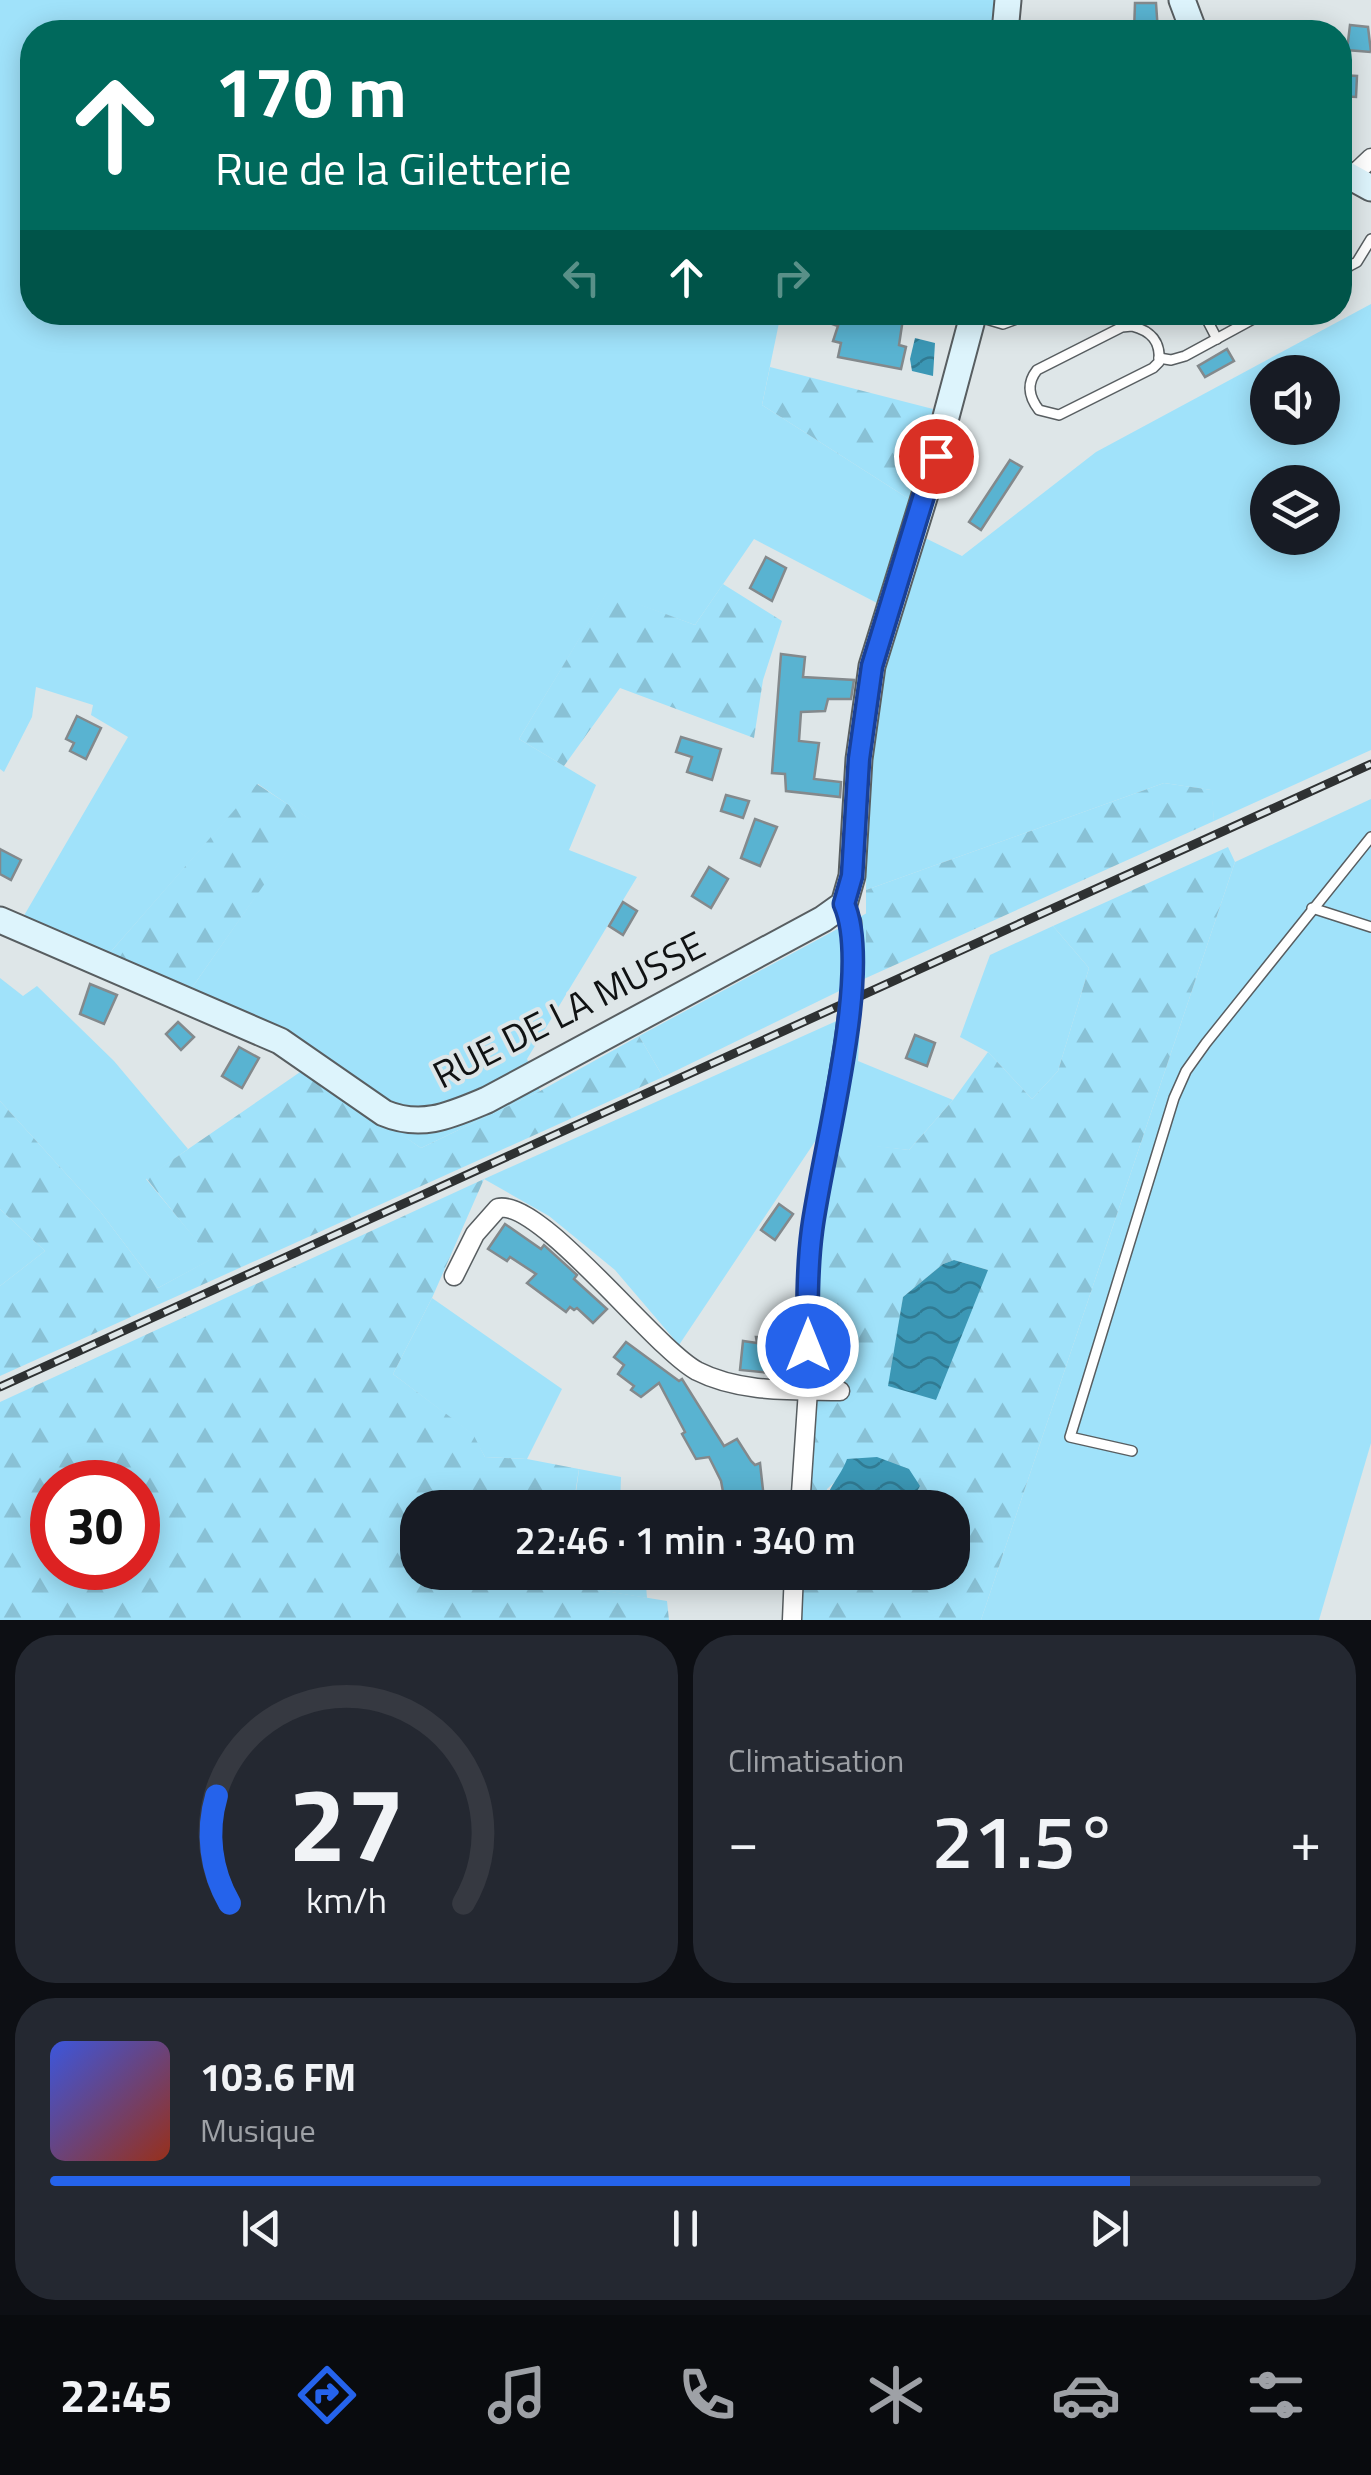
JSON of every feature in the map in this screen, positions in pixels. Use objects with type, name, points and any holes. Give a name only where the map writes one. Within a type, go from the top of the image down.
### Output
[{"type":"street","points":[[1354,179],[1371,158]]},
{"type":"street","points":[[801,1490],[812,1233],[853,969],[852,922],[844,904],[852,876],[859,759],[872,666],[927,488],[970,325]]},
{"type":"street","name":"RUE DE LA MUSSE","points":[[0,920],[241,1022],[280,1041],[384,1113],[420,1122],[436,1120],[487,1100],[796,936],[844,904]]},
{"type":"street","points":[[454,1276],[475,1234],[498,1208],[513,1208],[581,1259],[665,1347],[689,1366],[717,1380],[739,1385],[840,1391]]},
{"type":"street","points":[[792,1620],[793,1590]]},
{"type":"lane","points":[[1352,265],[1371,238]]},
{"type":"lane","points":[[1211,325],[1218,339]]},
{"type":"lane","points":[[1159,358],[1185,356],[1243,325]]},
{"type":"lane","points":[[1122,327],[1150,332],[1158,342],[1159,358],[1153,368],[1060,415],[1039,410],[1032,400],[1031,377],[1037,370],[1122,327]]},
{"type":"lane","points":[[1132,1450],[1070,1437],[1174,1098],[1196,1057],[1371,837]]},
{"type":"lane","points":[[1312,908],[1371,927]]},
{"type":"green space","points":[[0,0],[1000,0],[998,20],[20,20],[20,325],[779,325],[762,405],[909,499],[877,603],[754,539],[695,625],[607,593],[519,739],[596,785],[569,850],[637,877],[527,1059],[540,1091],[421,1148],[189,992],[309,819],[258,784],[107,956],[22,919],[128,737],[91,715],[93,705],[36,687],[32,717],[4,772],[0,769]]},
{"type":"green space","points":[[1371,304],[1371,750],[1214,821],[1211,790],[1164,783],[866,890],[868,758],[887,648],[919,535],[962,556],[1096,452],[1250,369],[1250,445],[1340,445],[1340,355],[1276,355],[1332,325],[1352,325],[1352,314]]},
{"type":"green space","points":[[770,367],[933,409],[909,499],[762,405]]},
{"type":"green space","points":[[723,584],[782,621],[763,680],[754,738],[620,688],[564,766],[519,739],[607,592],[695,625]]},
{"type":"green space","points":[[1164,783],[1212,790],[1214,821],[866,978],[866,890]]},
{"type":"green space","points":[[257,784],[310,819],[189,992],[107,956]]},
{"type":"green space","points":[[1371,799],[1371,1443],[1319,1620],[981,1620],[1235,862]]},
{"type":"green space","points":[[1228,847],[1235,862],[981,1620],[801,1620],[803,1590],[970,1590],[970,1490],[917,1490],[919,1486],[841,1476],[827,1490],[810,1490],[817,1395],[816,1314],[823,1227],[837,1141],[909,1150],[988,1052],[1032,1099],[1058,1071],[1089,968],[1053,926]],"holes":[[[954,1260],[988,1270],[889,1386],[903,1297],[943,1264]]]},
{"type":"green space","points":[[867,913],[866,978],[663,1077],[639,1036]]},
{"type":"green space","points":[[1053,926],[1089,968],[1058,1071],[1032,1099],[988,1052],[960,1037],[990,955]]},
{"type":"green space","points":[[0,978],[23,996],[37,986],[114,1061],[188,1149],[146,1179],[212,1259],[158,1288],[99,1210],[0,1101]]},
{"type":"green space","points":[[861,1010],[858,1061],[953,1100],[909,1150],[816,1140],[679,1345],[615,1270],[549,1216],[484,1179]]},
{"type":"green space","points":[[639,1036],[663,1077],[0,1376],[0,1286],[45,1251],[0,1209],[0,1101],[99,1210],[158,1288],[211,1259],[146,1178],[306,1068],[421,1148],[540,1091]]},
{"type":"green space","points":[[484,1179],[432,1298],[393,1374],[473,1434],[485,1457],[527,1459],[579,1469],[576,1490],[400,1490],[400,1590],[600,1590],[667,1601],[669,1620],[0,1620],[0,1402]]},
{"type":"green space","points":[[0,1209],[45,1251],[0,1286]]},
{"type":"green space","points":[[432,1298],[562,1389],[527,1459],[485,1457],[472,1434],[393,1374]]},
{"type":"green space","points":[[579,1469],[621,1477],[621,1490],[576,1490]]},
{"type":"green space","points":[[598,1590],[646,1590],[647,1598]]},
{"type":"water","points":[[915,338],[935,343],[933,376],[912,371],[910,359]]},
{"type":"water","points":[[954,1260],[988,1270],[936,1400],[888,1386],[903,1297],[943,1264]]},
{"type":"water","points":[[877,1457],[909,1469],[920,1486],[918,1490],[830,1490],[847,1459]]},
{"type":"building","points":[[1135,3],[1156,3],[1157,20],[1134,20]]},
{"type":"building","points":[[1352,25],[1368,27],[1371,52],[1352,50]]},
{"type":"building","points":[[1352,76],[1357,76],[1356,97],[1352,97]]},
{"type":"building","points":[[835,325],[902,325],[899,345],[906,347],[901,369],[838,357],[841,343],[833,341],[838,326]]},
{"type":"building","points":[[1227,349],[1234,361],[1205,377],[1198,366]]},
{"type":"building","points":[[1010,460],[1022,467],[981,530],[969,522]]},
{"type":"building","points":[[766,557],[786,568],[772,601],[750,588]]},
{"type":"building","points":[[781,654],[805,657],[803,677],[854,680],[851,699],[828,699],[825,711],[801,712],[799,741],[819,743],[814,779],[841,782],[840,797],[786,791],[785,774],[772,773]]},
{"type":"building","points":[[77,716],[101,728],[86,759],[70,751],[74,743],[66,739]]},
{"type":"building","points":[[681,737],[721,749],[712,780],[687,772],[692,757],[676,752]]},
{"type":"building","points":[[726,795],[749,801],[743,818],[721,811]]},
{"type":"building","points":[[755,819],[777,827],[760,866],[741,858]]},
{"type":"building","points":[[0,849],[21,860],[11,880],[0,874]]},
{"type":"building","points":[[709,867],[728,879],[711,908],[692,896]]},
{"type":"building","points":[[623,902],[637,911],[623,935],[609,926]]},
{"type":"building","points":[[90,984],[117,995],[104,1024],[80,1014]]},
{"type":"building","points":[[178,1022],[194,1037],[181,1050],[166,1034]]},
{"type":"building","points":[[915,1035],[935,1043],[927,1066],[906,1058]]},
{"type":"building","points":[[239,1047],[259,1058],[242,1088],[222,1076]]},
{"type":"building","points":[[779,1204],[793,1214],[775,1240],[761,1230]]},
{"type":"building","points":[[505,1224],[541,1249],[544,1245],[607,1309],[593,1323],[577,1308],[570,1307],[566,1312],[527,1283],[536,1274],[510,1257],[507,1261],[488,1249]]},
{"type":"building","points":[[756,1337],[781,1338],[780,1349],[793,1350],[791,1375],[740,1370],[743,1341],[757,1343]]},
{"type":"building","points":[[626,1342],[679,1381],[682,1379],[724,1446],[737,1439],[751,1461],[755,1465],[760,1463],[763,1490],[723,1490],[709,1457],[696,1459],[659,1383],[641,1397],[618,1374],[624,1365],[614,1357]]},
{"type":"railway","points":[[0,1387],[1371,764]]},
{"type":"route","points":[[808,1346],[812,1233],[853,969],[852,922],[844,904],[852,876],[859,759],[872,666],[936,456]]}]
